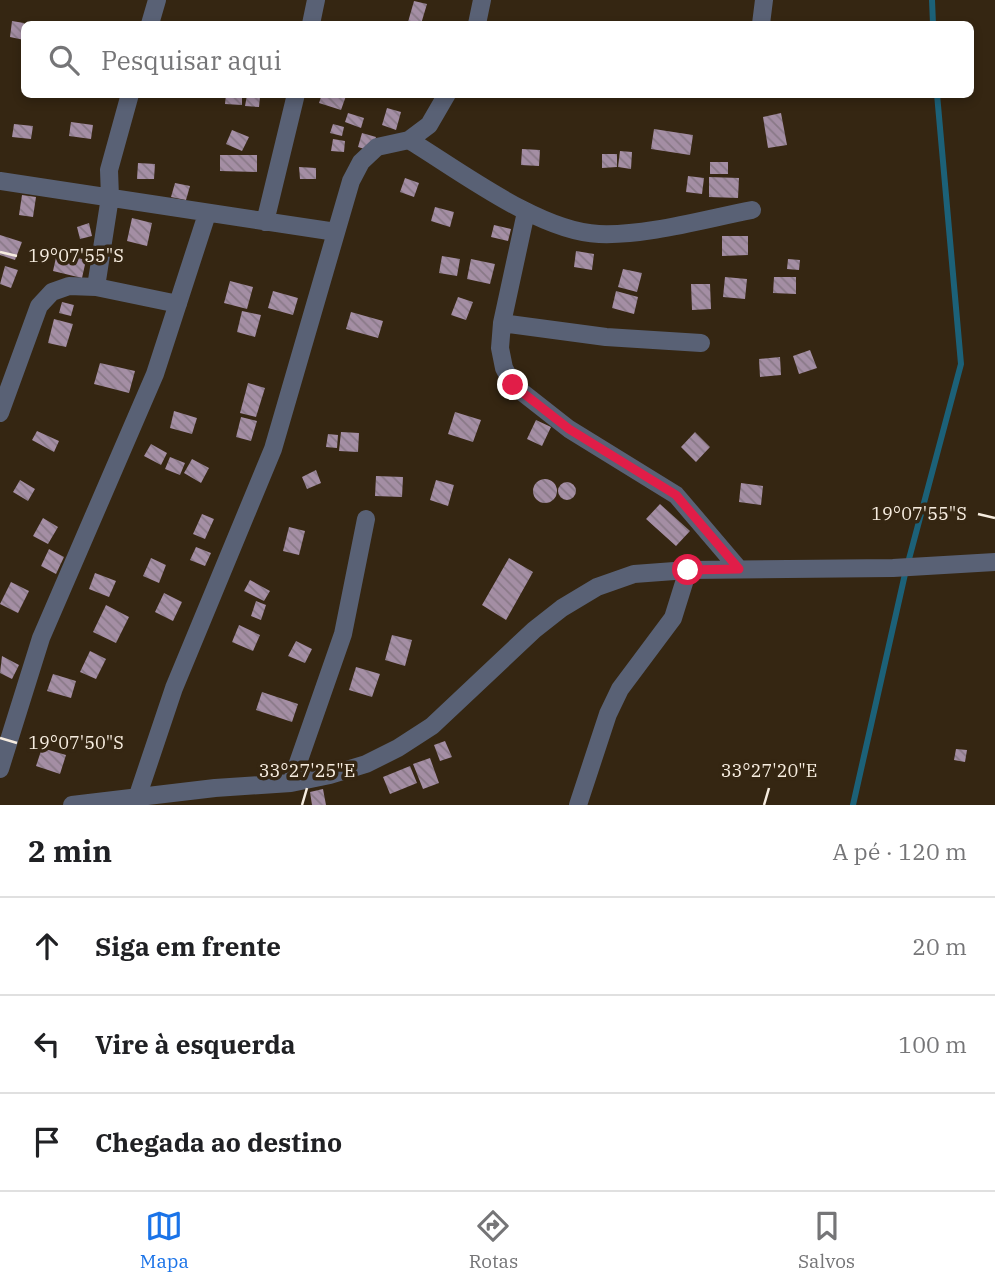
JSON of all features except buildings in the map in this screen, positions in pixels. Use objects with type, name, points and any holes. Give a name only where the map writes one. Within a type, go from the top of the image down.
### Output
[{"type":"street","points":[[150,21],[157,0]]},
{"type":"street","points":[[312,21],[316,0]]},
{"type":"street","points":[[478,21],[482,0]]},
{"type":"street","points":[[761,21],[764,0]]},
{"type":"street","points":[[96,287],[110,197],[109,170],[129,98]]},
{"type":"street","points":[[265,222],[295,98]]},
{"type":"street","points":[[137,798],[174,688],[273,449],[351,181],[361,162],[377,147],[409,140],[429,125],[445,98]]},
{"type":"street","points":[[409,140],[526,212],[561,227],[598,234],[636,232],[752,210]]},
{"type":"street","points":[[0,181],[336,232]]},
{"type":"street","points":[[526,212],[502,323],[500,348],[504,368],[513,385],[569,429],[676,495],[739,569]]},
{"type":"street","points":[[0,769],[41,638],[155,374],[207,214]]},
{"type":"street","points":[[0,413],[38,306],[52,292],[69,286],[96,287],[178,304]]},
{"type":"street","points":[[502,323],[606,337],[701,343]]},
{"type":"street","points":[[292,783],[343,634],[366,519]]},
{"type":"street","points":[[82,804],[215,788],[292,783],[354,768],[398,748],[432,726],[534,630],[562,608],[597,587],[634,575],[688,570],[893,568],[995,562]]},
{"type":"street","points":[[578,805],[608,714],[620,689],[673,618],[688,570]]},
{"type":"waterway","points":[[932,0],[933,21]]},
{"type":"waterway","points":[[853,805],[905,574],[961,364],[937,98]]},
{"type":"route","points":[[513,385],[569,429],[676,495],[739,569],[688,570]]}]
